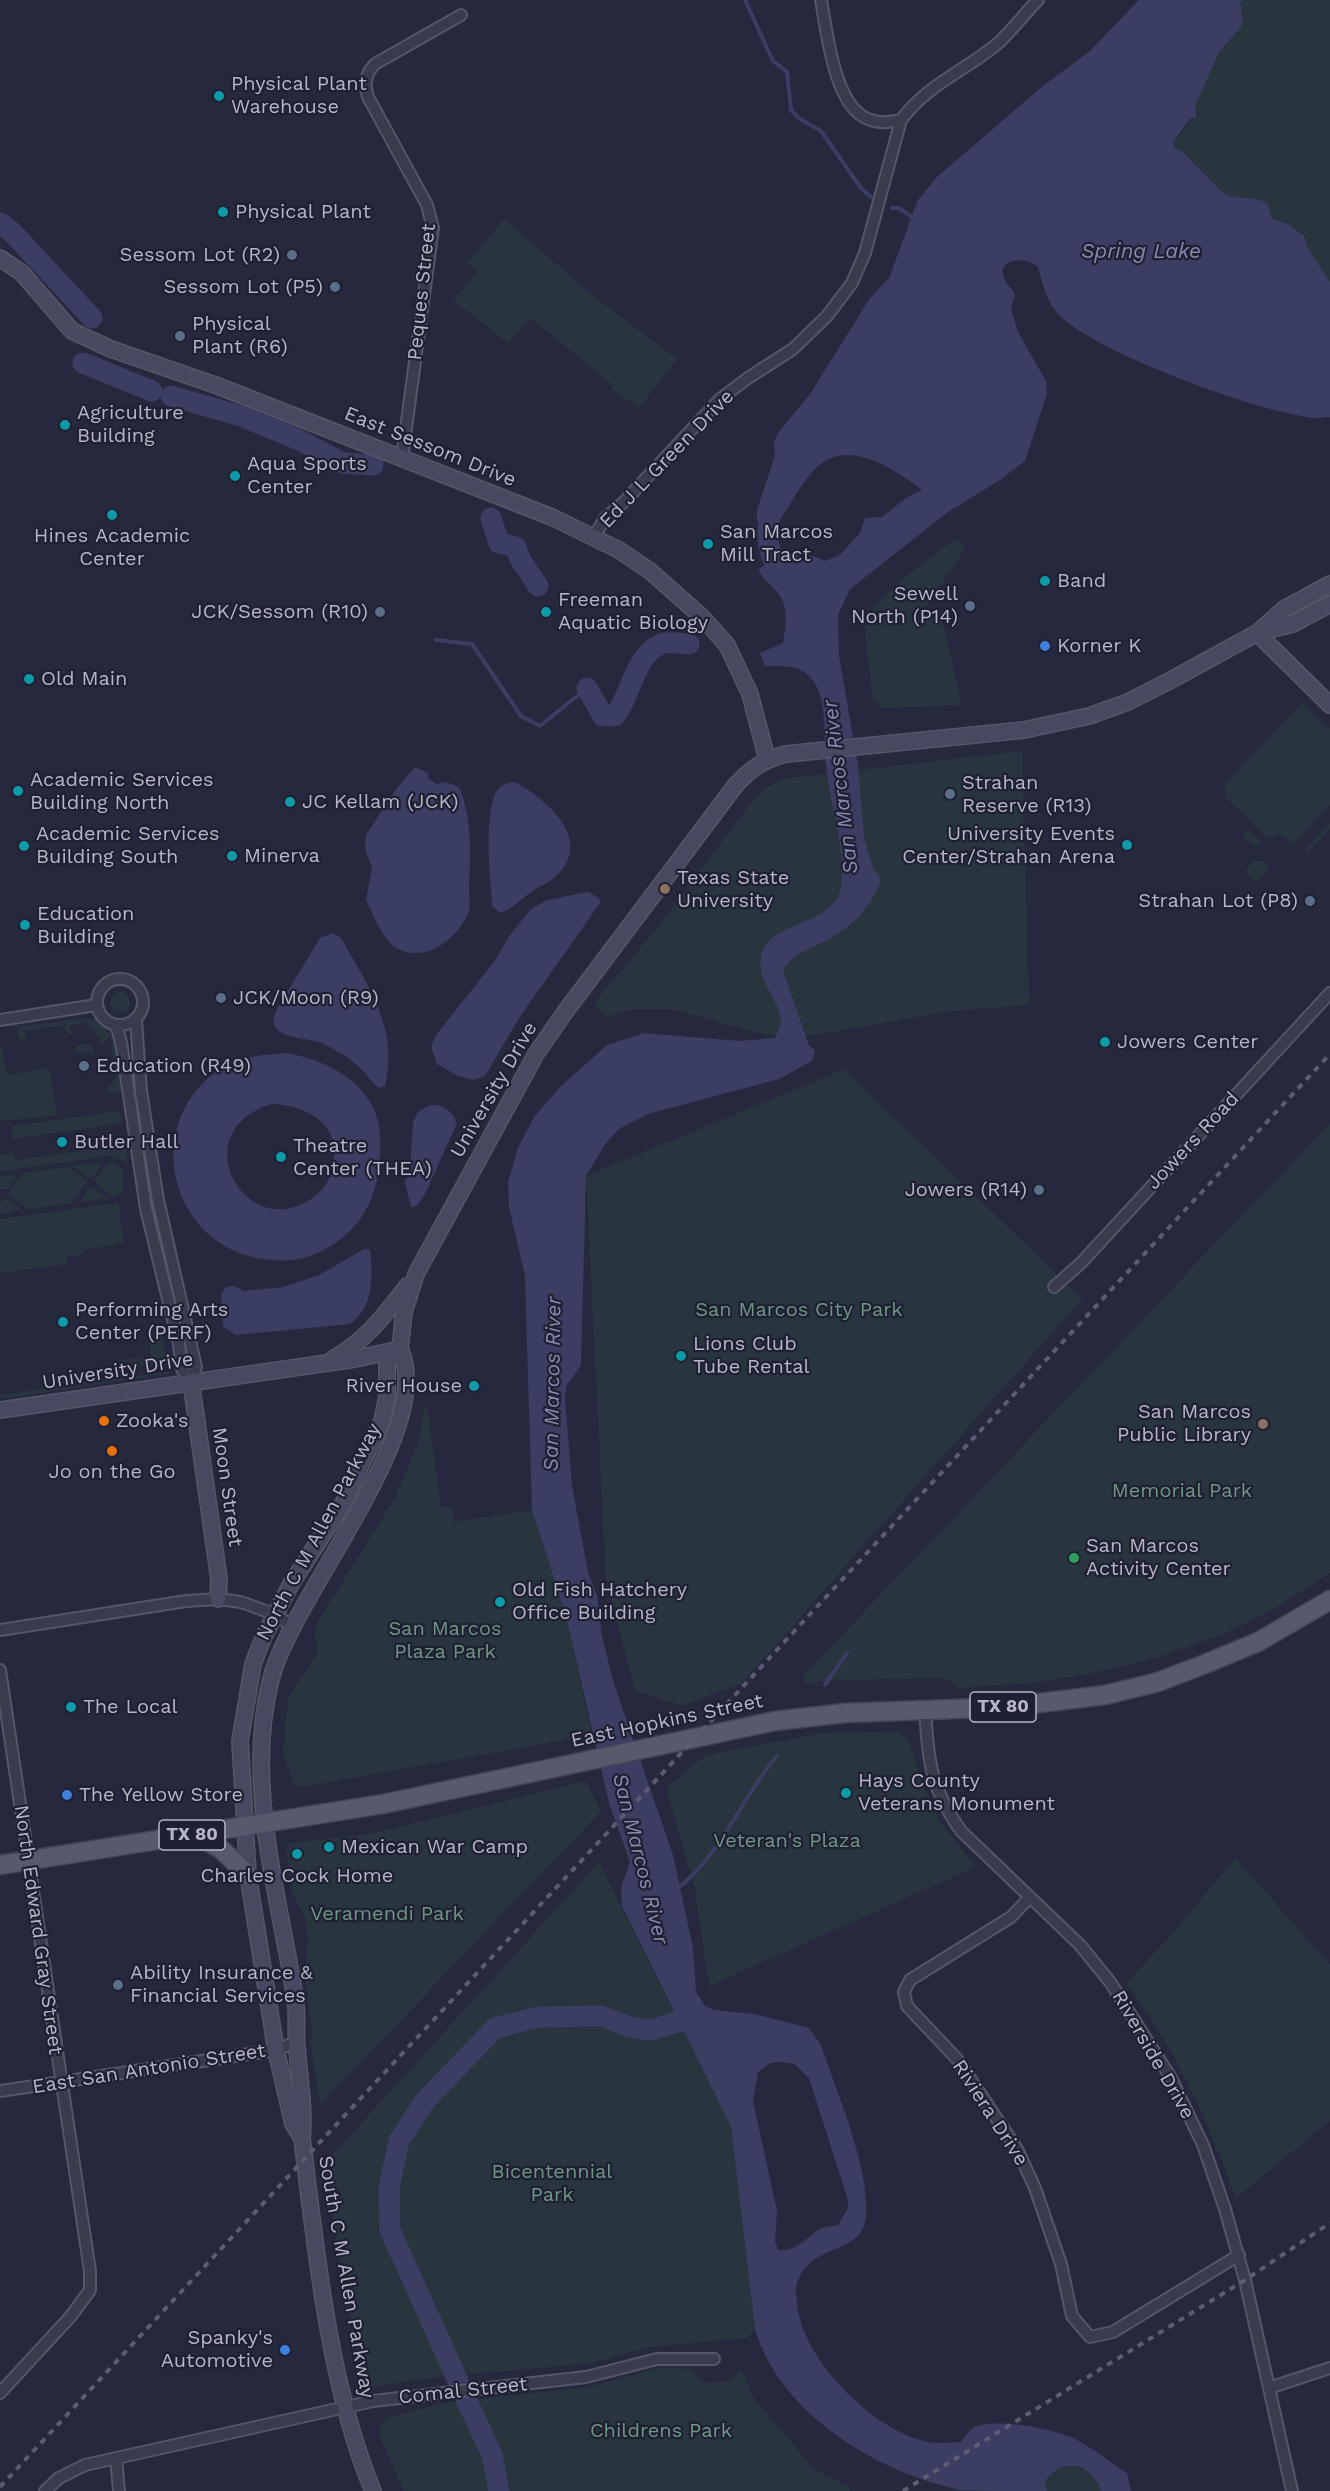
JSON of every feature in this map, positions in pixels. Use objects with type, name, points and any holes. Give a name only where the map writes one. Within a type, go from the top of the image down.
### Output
[{"type":"main road","name":"East Sessom Drive","points":[[0,258],[22,273],[72,331],[111,349],[218,386],[402,458],[594,537],[650,571],[717,632],[736,661],[750,694],[767,759]]},
{"type":"main road","points":[[767,759],[803,751],[1024,730],[1089,716],[1128,702],[1257,633],[1284,609],[1330,585]]},
{"type":"main road","points":[[1257,633],[1293,624],[1330,604]]},
{"type":"main road","points":[[1257,633],[1330,705]]},
{"type":"main road","name":"University Drive","points":[[0,1410],[327,1363],[400,1349],[404,1312],[416,1274],[518,1084],[565,1012],[735,786],[751,769],[767,759]]},
{"type":"main road","points":[[327,1363],[358,1344],[371,1332],[416,1274]]},
{"type":"main road","name":"North C M Allen Parkway","points":[[276,2050],[248,1875],[240,1760],[245,1702],[254,1664],[274,1614],[344,1502],[382,1421],[387,1397],[387,1362],[400,1349],[405,1362],[406,1383],[399,1426],[374,1483],[292,1626],[278,1655],[265,1707],[262,1770],[266,1823],[296,2001],[296,2042]]},
{"type":"main road","name":"Moon Street","points":[[191,1381],[219,1579],[218,1599]]},
{"type":"main road","points":[[312,1551],[330,1563]]},
{"type":"main road","name":"East Hopkins Street","points":[[0,1865],[383,1804],[775,1721],[845,1713],[1039,1704],[1105,1695],[1158,1682],[1258,1642],[1330,1600]]},
{"type":"main road","points":[[245,1702],[265,1707]]},
{"type":"main road","points":[[194,1834],[221,1849],[248,1875]]},
{"type":"main road","name":"South C M Allen Parkway","points":[[296,2042],[304,2122],[302,2138],[330,2328],[346,2406],[373,2491]]},
{"type":"main road","name":"South C M Allen Parkway","points":[[276,2050],[293,2124],[302,2138]]},
{"type":"street","points":[[821,0],[838,81],[849,104],[867,119],[884,123],[901,120]]},
{"type":"street","name":"Ed J L Green Drive","points":[[594,537],[605,518],[720,399],[793,349],[827,316],[852,283],[865,253],[901,120],[914,102],[996,45],[1038,0]]},
{"type":"street","name":"Peques Street","points":[[402,458],[432,241],[432,221],[428,205],[368,97],[365,83],[366,76],[375,64],[461,15]]},
{"type":"street","points":[[118,979],[129,980],[142,994],[142,1009],[136,1020],[116,1025],[101,1015],[96,1005],[99,990],[106,983],[118,979]]},
{"type":"street","name":"Jowers Road","points":[[1054,1287],[1081,1263],[1330,993]]},
{"type":"street","points":[[0,1020],[96,1005]]},
{"type":"street","name":"Moon Street","points":[[136,1020],[141,1091],[158,1200],[195,1367],[191,1381]]},
{"type":"street","name":"Moon Street","points":[[116,1025],[123,1054],[146,1209],[179,1344],[182,1369],[191,1381]]},
{"type":"street","points":[[0,1630],[186,1601],[218,1599],[241,1602],[274,1614],[292,1626]]},
{"type":"street","name":"North Edward Gray Street","points":[[0,1670],[90,2271],[90,2290],[71,2316],[0,2393]]},
{"type":"street","name":"Riverside Drive","points":[[925,1711],[931,1775],[946,1810],[961,1831],[1080,1945],[1110,1982],[1172,2078],[1203,2145],[1239,2255],[1292,2491]]},
{"type":"street","name":"Riviera Drive","points":[[1030,1897],[1011,1917],[910,1980],[904,1992],[907,2006],[957,2059],[1017,2149],[1035,2188],[1061,2264],[1072,2316],[1090,2337],[1113,2332],[1239,2255]]},
{"type":"street","name":"East San Antonio Street","points":[[0,2091],[276,2050],[296,2042]]},
{"type":"street","name":"Comal Street","points":[[45,2491],[71,2470],[346,2406],[413,2395],[586,2377],[657,2359],[714,2359]]},
{"type":"street","points":[[1269,2388],[1330,2368]]},
{"type":"street","points":[[116,2458],[119,2491]]},
{"type":"green space","points":[[1243,0],[1330,0],[1330,282],[1309,250],[1304,236],[1288,224],[1272,219],[1261,199],[1232,197],[1224,194],[1175,149],[1173,142],[1198,113],[1195,106],[1219,52],[1241,27],[1243,19],[1240,2]]},
{"type":"green space","points":[[504,219],[597,299],[677,359],[639,408],[613,390],[612,384],[530,318],[508,343],[453,300],[477,272],[467,263]]},
{"type":"green space","points":[[955,539],[966,548],[918,618],[942,620],[962,705],[882,708],[873,701],[866,622],[870,613],[891,590]]},
{"type":"green space","points":[[1302,703],[1330,729],[1330,805],[1294,844],[1281,835],[1268,838],[1225,797],[1225,783]]},
{"type":"green space","points":[[1022,751],[1029,1005],[951,1011],[821,1034],[766,1035],[671,1009],[633,1009],[605,1017],[594,1003],[661,923],[751,803],[767,788],[782,779]]},
{"type":"green space","points":[[1330,823],[1330,829],[1309,852],[1307,851],[1307,847]]},
{"type":"green space","points":[[1247,829],[1262,842],[1260,845],[1252,845],[1242,835]]},
{"type":"green space","points":[[1254,861],[1262,861],[1269,868],[1258,880],[1254,880],[1245,871]]},
{"type":"green space","points":[[116,992],[124,992],[130,998],[130,1006],[124,1012],[116,1012],[110,1006],[110,998]]},
{"type":"green space","points":[[86,1018],[97,1021],[111,1036],[118,1058],[122,1092],[112,1094],[107,1090],[115,1078],[111,1039],[108,1038],[101,1046],[99,1037],[85,1022],[69,1027],[74,1034],[68,1035],[65,1025],[25,1031],[25,1040],[19,1038],[17,1027]]},
{"type":"green space","points":[[0,1041],[7,1075],[49,1068],[57,1116],[0,1121]]},
{"type":"green space","points":[[89,1044],[94,1055],[86,1051],[83,1054],[73,1050],[78,1045]]},
{"type":"green space","name":"San Marcos City Park","points":[[844,1069],[1082,1299],[742,1683],[682,1706],[635,1691],[606,1579],[586,1176]]},
{"type":"green space","points":[[120,1111],[122,1123],[13,1139],[11,1126]]},
{"type":"green space","name":"Memorial Park","points":[[1330,1123],[1330,1573],[1280,1605],[1225,1634],[1152,1659],[1084,1675],[1030,1683],[959,1688],[945,1678],[836,1680],[806,1684],[802,1677]]},
{"type":"green space","points":[[125,1145],[128,1163],[109,1156],[0,1171],[0,1155],[14,1153],[15,1160]]},
{"type":"green space","points":[[108,1162],[117,1164],[123,1171],[123,1190],[114,1197],[95,1180]]},
{"type":"green space","points":[[103,1163],[93,1177],[88,1178],[73,1166]]},
{"type":"green space","points":[[69,1167],[87,1181],[73,1203],[28,1209],[10,1196],[9,1192],[23,1173]]},
{"type":"green space","points":[[17,1175],[7,1190],[0,1189],[0,1177]]},
{"type":"green space","points":[[90,1186],[108,1198],[80,1202]]},
{"type":"green space","points":[[4,1199],[22,1210],[0,1214],[0,1204]]},
{"type":"green space","points":[[118,1203],[124,1243],[83,1250],[83,1254],[67,1257],[67,1264],[0,1273],[0,1219]]},
{"type":"green space","points":[[161,1332],[165,1357],[162,1363],[117,1371],[115,1361],[151,1356],[148,1334]]},
{"type":"green space","points":[[168,1371],[169,1374],[0,1399],[0,1395]]},
{"type":"green space","name":"San Marcos Plaza Park","points":[[426,1401],[441,1507],[452,1506],[453,1522],[532,1510],[566,1616],[592,1735],[302,1787],[294,1783],[283,1754],[289,1696],[317,1654],[315,1628],[320,1618],[395,1498],[418,1443]]},
{"type":"green space","name":"Veteran's Plaza","points":[[896,1732],[908,1739],[925,1790],[941,1823],[976,1867],[709,1986],[695,1889],[666,1788],[706,1755],[823,1733]]},
{"type":"green space","name":"Veramendi Park","points":[[586,1781],[601,1811],[320,2105],[310,2039],[313,2034],[305,1979],[308,1940],[304,1915],[293,1896],[286,1844],[374,1833]]},
{"type":"green space","points":[[1235,1858],[1330,1964],[1330,2121],[1236,2198],[1189,2086],[1160,2034],[1126,1983],[1167,1940]]},
{"type":"green space","name":"Bicentennial Park","points":[[599,1862],[731,2127],[755,2329],[747,2338],[650,2347],[591,2363],[421,2379],[367,2388],[363,2383],[338,2255],[326,2162]]},
{"type":"green space","name":"Childrens Park","points":[[660,2368],[691,2369],[704,2383],[730,2381],[742,2369],[753,2397],[815,2470],[850,2487],[850,2491],[404,2491],[378,2433],[385,2418],[449,2402],[588,2387]]},
{"type":"green space","points":[[1064,2465],[1077,2467],[1092,2475],[1101,2491],[948,2491]]},
{"type":"water","name":"Spring Lake","points":[[1139,0],[1243,0],[1240,3],[1243,19],[1241,27],[1219,52],[1195,106],[1197,117],[1190,119],[1173,142],[1175,149],[1181,150],[1224,194],[1263,201],[1268,204],[1272,219],[1288,224],[1304,236],[1309,250],[1330,282],[1330,417],[1310,418],[1281,412],[1214,391],[1141,363],[1080,331],[1060,316],[1048,299],[1038,267],[1033,263],[1020,260],[1004,266],[1005,280],[1015,294],[1011,309],[1018,332],[1046,381],[1047,394],[1025,461],[1000,480],[948,512],[850,589],[838,615],[839,656],[858,765],[864,837],[873,867],[881,879],[869,904],[851,924],[836,935],[793,958],[783,970],[809,1046],[815,1050],[812,1061],[779,1079],[648,1114],[619,1129],[606,1143],[586,1176],[581,1365],[567,1385],[565,1398],[572,1486],[588,1572],[597,1596],[602,1636],[614,1684],[673,1855],[693,1948],[696,1992],[705,2006],[714,2010],[754,2014],[809,2028],[821,2045],[857,2152],[866,2195],[866,2215],[863,2228],[847,2243],[813,2260],[804,2270],[796,2285],[801,2323],[811,2345],[825,2368],[864,2408],[908,2436],[933,2443],[961,2442],[973,2428],[994,2424],[1052,2431],[1073,2438],[1127,2473],[1131,2491],[1101,2491],[1091,2474],[1076,2466],[1060,2468],[1052,2473],[1045,2481],[1047,2491],[961,2490],[929,2482],[897,2470],[836,2435],[809,2413],[786,2388],[768,2360],[755,2329],[731,2127],[622,1906],[621,1888],[630,1862],[609,1803],[566,1616],[532,1510],[525,1276],[509,1207],[508,1182],[518,1148],[534,1117],[560,1087],[607,1045],[644,1033],[740,1041],[775,1038],[781,1021],[780,1013],[765,982],[760,965],[765,945],[773,937],[830,907],[838,897],[842,885],[842,870],[826,767],[823,713],[819,692],[805,672],[788,667],[765,666],[760,653],[783,643],[786,616],[781,597],[758,570],[782,552],[816,557],[825,561],[840,555],[860,533],[865,518],[882,517],[906,498],[922,490],[898,473],[870,459],[855,455],[840,455],[826,460],[814,470],[777,524],[757,521],[757,510],[775,456],[774,442],[778,433],[810,394],[870,298],[889,278],[918,200],[937,177],[1044,85],[1089,52]],"holes":[[[770,2063],[795,2064],[809,2078],[848,2200],[848,2208],[838,2225],[818,2230],[795,2247],[778,2250],[775,2241],[777,2211],[753,2101],[758,2072]]]},
{"type":"water","points":[[415,767],[428,773],[429,779],[437,784],[446,782],[459,787],[466,811],[470,848],[470,903],[463,923],[438,947],[417,953],[406,952],[390,943],[375,919],[366,900],[372,868],[365,848],[366,835],[397,788]]},
{"type":"water","points":[[515,782],[541,800],[563,823],[569,837],[570,850],[566,864],[554,878],[501,913],[493,907],[489,864],[490,812],[498,789]]},
{"type":"water","points":[[588,892],[599,898],[600,903],[519,1018],[485,1076],[473,1080],[458,1076],[437,1064],[431,1047],[436,1035],[494,962],[510,935],[530,910],[547,900]]},
{"type":"water","points":[[333,933],[341,938],[361,973],[384,1026],[388,1045],[388,1065],[385,1086],[380,1088],[363,1070],[342,1054],[316,1041],[286,1035],[274,1024],[274,1016],[278,1007],[320,938]]},
{"type":"water","points":[[286,1053],[319,1062],[334,1069],[361,1089],[371,1102],[377,1118],[380,1135],[379,1168],[372,1198],[357,1224],[346,1235],[324,1250],[308,1257],[282,1260],[264,1259],[232,1250],[206,1232],[187,1208],[176,1179],[174,1149],[180,1119],[195,1092],[220,1069],[235,1061]],"holes":[[[272,1104],[287,1106],[313,1115],[330,1133],[334,1144],[331,1174],[325,1186],[308,1201],[284,1209],[262,1206],[244,1194],[232,1177],[227,1156],[231,1136],[246,1117]]]},
{"type":"water","points":[[430,1105],[447,1109],[457,1123],[425,1194],[417,1206],[411,1207],[405,1182],[410,1168],[413,1122],[418,1112]]},
{"type":"water","points":[[364,1249],[370,1250],[372,1270],[370,1290],[364,1309],[350,1324],[236,1335],[223,1326],[221,1295],[226,1287],[234,1286],[244,1291],[284,1287],[319,1275]]},
{"type":"waterway","points":[[745,0],[773,61],[787,72],[791,110],[800,119],[821,131],[861,188],[871,197]]},
{"type":"waterway","points":[[892,208],[899,208],[915,219]]},
{"type":"waterway","points":[[0,223],[12,232],[92,318]]},
{"type":"waterway","points":[[83,363],[152,391]]},
{"type":"waterway","points":[[171,396],[241,416],[297,439],[343,463],[373,465]]},
{"type":"waterway","name":"San Marcos River","points":[[778,496],[770,518],[768,540],[774,560],[787,580]]},
{"type":"waterway","points":[[491,518],[499,543],[516,547],[520,559],[538,586]]},
{"type":"waterway","points":[[436,640],[472,644],[521,716],[540,726],[587,688]]},
{"type":"waterway","points":[[587,688],[603,716],[615,716],[639,667],[652,650],[664,643],[689,644]]},
{"type":"waterway","points":[[825,1685],[847,1653]]},
{"type":"waterway","points":[[677,1889],[707,1859],[777,1756]]},
{"type":"waterway","points":[[458,2381],[390,2230],[389,2187],[399,2141],[424,2102],[495,2028],[538,2017],[601,2016],[629,2027],[650,2030],[691,2018]]},
{"type":"waterway","points":[[466,2399],[492,2455],[499,2491]]},
{"type":"railway","points":[[0,2487],[1330,1054]]},
{"type":"railway","points":[[903,2491],[1245,2280],[1330,2223]]},
{"type":"place","name":"Physical Plant Warehouse","points":[[219,96]]},
{"type":"place","name":"Physical Plant","points":[[223,212]]},
{"type":"place","name":"Sessom Lot (R2)","points":[[292,255]]},
{"type":"place","name":"Sessom Lot (P5)","points":[[335,287]]},
{"type":"place","name":"Physical Plant (R6)","points":[[180,336]]},
{"type":"place","name":"Agriculture Building","points":[[65,425]]},
{"type":"place","name":"Aqua Sports Center","points":[[235,476]]},
{"type":"place","name":"Hines Academic Center","points":[[112,515]]},
{"type":"place","name":"San Marcos Mill Tract","points":[[708,544]]},
{"type":"place","name":"Band","points":[[1045,581]]},
{"type":"place","name":"Sewell North (P14)","points":[[970,606]]},
{"type":"place","name":"JCK/Sessom (R10)","points":[[380,612]]},
{"type":"place","name":"Freeman Aquatic Biology","points":[[546,612]]},
{"type":"place","name":"Korner K","points":[[1045,646]]},
{"type":"place","name":"Old Main","points":[[29,679]]},
{"type":"place","name":"Academic Services Building North","points":[[18,791]]},
{"type":"place","name":"Strahan Reserve (R13)","points":[[950,794]]},
{"type":"place","name":"JC Kellam (JCK)","points":[[290,802]]},
{"type":"place","name":"University Events Center/Strahan Arena","points":[[1127,845]]},
{"type":"place","name":"Academic Services Building South","points":[[24,846]]},
{"type":"place","name":"Minerva","points":[[232,856]]},
{"type":"place","name":"Texas State University","points":[[665,889]]},
{"type":"place","name":"Strahan Lot (P8)","points":[[1310,901]]},
{"type":"place","name":"Education Building","points":[[25,925]]},
{"type":"place","name":"JCK/Moon (R9)","points":[[221,998]]},
{"type":"place","name":"Jowers Center","points":[[1105,1042]]},
{"type":"place","name":"Education (R49)","points":[[84,1066]]},
{"type":"place","name":"Butler Hall","points":[[62,1142]]},
{"type":"place","name":"Theatre Center (THEA)","points":[[281,1157]]},
{"type":"place","name":"Jowers (R14)","points":[[1039,1190]]},
{"type":"place","name":"Performing Arts Center (PERF)","points":[[63,1322]]},
{"type":"place","name":"Lions Club Tube Rental","points":[[681,1356]]},
{"type":"place","name":"River House","points":[[474,1386]]},
{"type":"place","name":"Zooka's","points":[[104,1421]]},
{"type":"place","name":"San Marcos Public Library","points":[[1263,1424]]},
{"type":"place","name":"Jo on the Go","points":[[112,1451]]},
{"type":"place","name":"San Marcos Activity Center","points":[[1074,1558]]},
{"type":"place","name":"Old Fish Hatchery Office Building","points":[[500,1602]]},
{"type":"place","name":"The Local","points":[[71,1707]]},
{"type":"place","name":"Hays County Veterans Monument","points":[[846,1793]]},
{"type":"place","name":"The Yellow Store","points":[[67,1795]]},
{"type":"place","name":"Mexican War Camp","points":[[329,1847]]},
{"type":"place","name":"Charles Cock Home","points":[[297,1854]]},
{"type":"place","name":"Ability Insurance & Financial Services","points":[[118,1985]]},
{"type":"place","name":"Spanky's Automotive","points":[[285,2350]]}]
